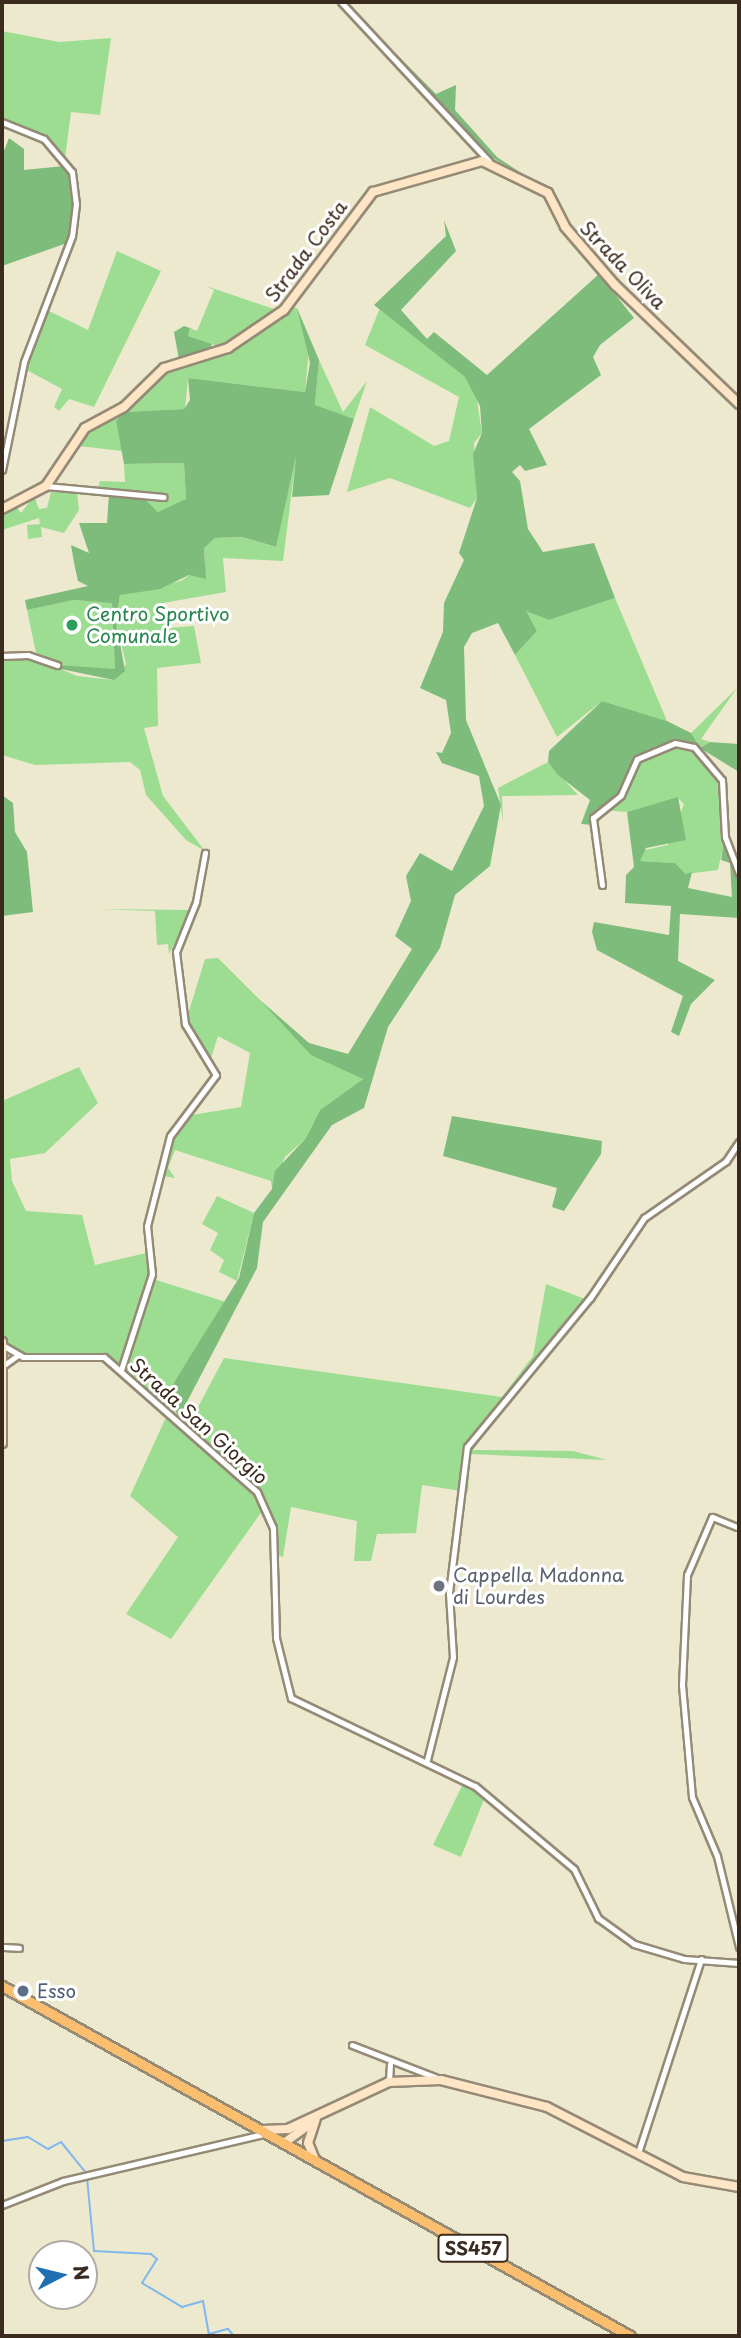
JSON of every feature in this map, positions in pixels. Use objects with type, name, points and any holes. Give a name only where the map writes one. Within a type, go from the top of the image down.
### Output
[{"type":"main road","name":"SS457","points":[[2,1986],[630,2336]]},
{"type":"street","name":"Strada Oliva","points":[[341,2],[489,161],[548,193],[565,227],[615,285],[739,404]]},
{"type":"street","points":[[2,122],[44,139],[72,172],[76,204],[72,236],[24,362],[2,470]]},
{"type":"street","name":"Strada Costa","points":[[46,486],[85,428],[124,407],[164,368],[228,348],[284,310],[373,192],[489,161]]},
{"type":"street","points":[[2,509],[46,486],[163,497]]},
{"type":"street","points":[[2,656],[28,655],[57,665]]},
{"type":"street","points":[[602,885],[593,818],[621,795],[637,759],[675,743],[694,747],[722,780],[725,838],[739,873]]},
{"type":"street","points":[[121,1370],[152,1274],[146,1226],[170,1136],[216,1075],[185,1024],[176,952],[196,902],[205,853]]},
{"type":"street","points":[[427,1760],[453,1657],[448,1605],[467,1447],[590,1298],[644,1218],[726,1161],[739,1142]]},
{"type":"street","points":[[3,1344],[17,1356],[4,1365]]},
{"type":"street","points":[[2,1443],[3,1344]]},
{"type":"street","name":"Strada San Giorgio","points":[[17,1356],[92,1353],[121,1370],[176,1418],[265,1506],[273,1528],[276,1638],[288,1695],[427,1760],[475,1786],[574,1869],[593,1910],[613,1930],[651,1952],[739,1963]]},
{"type":"street","points":[[737,1527],[712,1514],[687,1575],[681,1685],[692,1797],[717,1856],[739,1947]]},
{"type":"street","points":[[2,1947],[19,1948]]},
{"type":"street","points":[[638,2153],[706,1959]]},
{"type":"street","points":[[352,2045],[390,2064],[547,2107],[684,2177],[739,2187]]},
{"type":"street","points":[[389,2082],[390,2064]]},
{"type":"street","points":[[2,2205],[90,2175],[263,2131],[288,2129],[389,2082],[441,2080]]},
{"type":"street","points":[[285,2143],[323,2113]]},
{"type":"street","points":[[310,2123],[307,2143],[315,2160]]},
{"type":"street","points":[[285,2143],[288,2129]]},
{"type":"green space","points":[[2,31],[59,42],[111,38],[100,115],[71,112],[64,166],[39,134],[2,121]]},
{"type":"green space","points":[[384,42],[436,94],[456,85],[455,110],[497,157],[527,177],[485,154]]},
{"type":"green space","points":[[9,138],[24,149],[24,170],[64,166],[70,172],[74,202],[67,243],[2,266],[2,156]]},
{"type":"green space","points":[[444,220],[456,251],[401,310],[427,339],[434,332],[487,375],[599,274],[634,318],[600,345],[593,357],[601,375],[529,429],[547,465],[525,471],[520,465],[512,472],[520,481],[528,529],[543,552],[594,543],[615,598],[549,620],[526,611],[537,631],[515,655],[498,623],[472,633],[464,647],[466,720],[501,805],[490,866],[455,895],[440,948],[388,1027],[364,1108],[332,1125],[263,1222],[257,1268],[179,1417],[166,1395],[239,1278],[254,1213],[272,1189],[275,1171],[306,1138],[320,1110],[363,1079],[311,1055],[260,1000],[309,1043],[348,1054],[412,949],[395,936],[411,901],[406,876],[420,853],[452,871],[484,806],[479,776],[442,763],[436,752],[442,753],[451,733],[446,700],[420,688],[443,632],[444,603],[464,560],[459,553],[477,498],[473,454],[482,433],[480,406],[465,377],[374,305],[446,236]]},
{"type":"green space","points":[[117,251],[161,271],[94,407],[69,399],[59,411],[54,407],[62,389],[23,368],[38,317],[43,308],[88,330]]},
{"type":"green space","points":[[206,286],[277,310],[289,300],[282,308],[220,347],[188,336],[190,328],[197,331],[214,290]]},
{"type":"green space","points":[[290,307],[297,308],[309,349],[305,392],[188,378],[185,409],[124,412],[116,421],[122,451],[79,446],[85,432],[165,371],[228,350]]},
{"type":"green space","points":[[297,308],[319,360],[315,405],[354,419],[329,495],[292,497],[296,456],[276,547],[242,537],[215,538],[204,548],[206,579],[189,575],[160,589],[120,595],[116,621],[125,671],[114,680],[61,669],[57,665],[115,669],[112,603],[74,600],[27,610],[25,600],[88,586],[78,581],[71,545],[89,553],[79,523],[107,523],[109,494],[142,496],[158,512],[186,499],[184,463],[124,464],[116,421],[124,412],[184,409],[190,400],[188,378],[305,392],[310,363]]},
{"type":"green space","points":[[380,308],[465,377],[476,394],[482,433],[474,443],[477,498],[470,508],[390,478],[347,492],[370,407],[434,446],[449,441],[459,397],[365,345]]},
{"type":"green space","points":[[184,326],[190,328],[188,336],[212,344],[209,351],[179,360],[174,332]]},
{"type":"green space","points":[[319,360],[343,412],[367,381],[354,419],[315,406]]},
{"type":"green space","points":[[297,450],[283,561],[223,558],[226,592],[163,603],[168,628],[194,626],[201,663],[157,668],[158,726],[144,728],[163,796],[205,851],[186,840],[146,795],[140,770],[130,762],[35,765],[2,755],[2,656],[34,658],[77,676],[114,680],[126,664],[116,621],[120,595],[181,581],[205,564],[204,548],[215,538],[242,537],[275,547]]},
{"type":"green space","points":[[184,463],[186,499],[169,511],[158,512],[142,496],[97,492],[100,481],[125,482],[124,464]]},
{"type":"green space","points":[[51,492],[77,493],[79,510],[64,533],[41,527],[42,537],[28,539],[27,525],[40,524],[39,518],[2,530],[2,511],[15,505],[21,513],[34,496],[39,509],[47,508]]},
{"type":"green space","points":[[615,598],[667,721],[602,701],[557,737],[515,655],[537,631],[525,610],[549,620]]},
{"type":"green space","name":"Centro Sportivo Comunale","points":[[74,600],[113,602],[115,669],[73,670],[36,653],[27,610]]},
{"type":"green space","points":[[737,688],[701,739],[710,742],[700,748],[727,780],[728,823],[718,870],[686,874],[675,863],[640,861],[640,851],[668,845],[684,804],[678,798],[627,812],[603,810],[644,757],[678,746],[699,749],[691,733]]},
{"type":"green space","points":[[602,701],[667,721],[691,733],[700,748],[665,749],[644,757],[594,825],[581,824],[590,800],[558,775],[548,762],[549,751]]},
{"type":"green space","points":[[710,742],[739,744],[739,772],[700,748]]},
{"type":"green space","points":[[548,762],[578,795],[502,796],[503,822],[498,788]]},
{"type":"green space","points":[[2,795],[13,803],[15,832],[27,852],[33,912],[2,916]]},
{"type":"green space","points":[[678,797],[686,840],[646,848],[640,861],[675,863],[686,874],[692,872],[688,888],[732,897],[730,863],[721,860],[726,826],[739,863],[739,918],[680,914],[678,961],[715,980],[691,1004],[679,1036],[671,1032],[683,996],[597,950],[592,932],[594,922],[669,935],[671,906],[625,903],[626,875],[634,867],[627,812]]},
{"type":"green space","points":[[96,909],[192,910],[169,954],[168,944],[157,945],[155,911]]},
{"type":"green space","points":[[218,958],[308,1048],[363,1079],[320,1110],[306,1138],[285,1157],[272,1189],[271,1181],[175,1150],[168,1168],[175,1178],[163,1176],[179,1117],[241,1107],[250,1053],[218,1036],[211,1058],[185,1024],[205,959]]},
{"type":"green space","points":[[79,1067],[98,1103],[45,1153],[10,1159],[12,1181],[26,1211],[82,1215],[95,1265],[146,1253],[150,1278],[226,1302],[166,1394],[170,1410],[103,1354],[21,1355],[3,1344],[2,1101]]},
{"type":"green space","points":[[452,1116],[602,1141],[601,1154],[564,1211],[552,1207],[557,1188],[443,1156]]},
{"type":"green space","points":[[217,1196],[254,1213],[237,1281],[219,1272],[224,1260],[210,1250],[218,1233],[202,1224]]},
{"type":"green space","points":[[546,1284],[585,1299],[491,1413],[497,1417],[473,1450],[573,1451],[607,1460],[470,1454],[468,1492],[422,1485],[416,1533],[377,1534],[371,1561],[354,1561],[357,1521],[291,1507],[283,1557],[277,1555],[273,1518],[260,1493],[188,1426],[224,1358],[502,1397],[533,1356]]},
{"type":"green space","points":[[168,1413],[265,1507],[171,1639],[126,1614],[178,1537],[130,1496]]},
{"type":"green space","points":[[463,1784],[485,1797],[461,1857],[433,1845]]},
{"type":"waterway","points":[[2,2141],[28,2137],[48,2149],[61,2142],[86,2173]]},
{"type":"waterway","points":[[87,2178],[94,2251],[151,2254],[157,2259],[142,2283],[182,2307],[203,2301],[209,2334],[228,2329],[234,2336]]},
{"type":"place","name":"Centro Sportivo Comunale","points":[[72,625]]},
{"type":"place","name":"Cappella Madonna di Lourdes","points":[[439,1586]]},
{"type":"place","name":"Esso","points":[[23,1991]]}]
